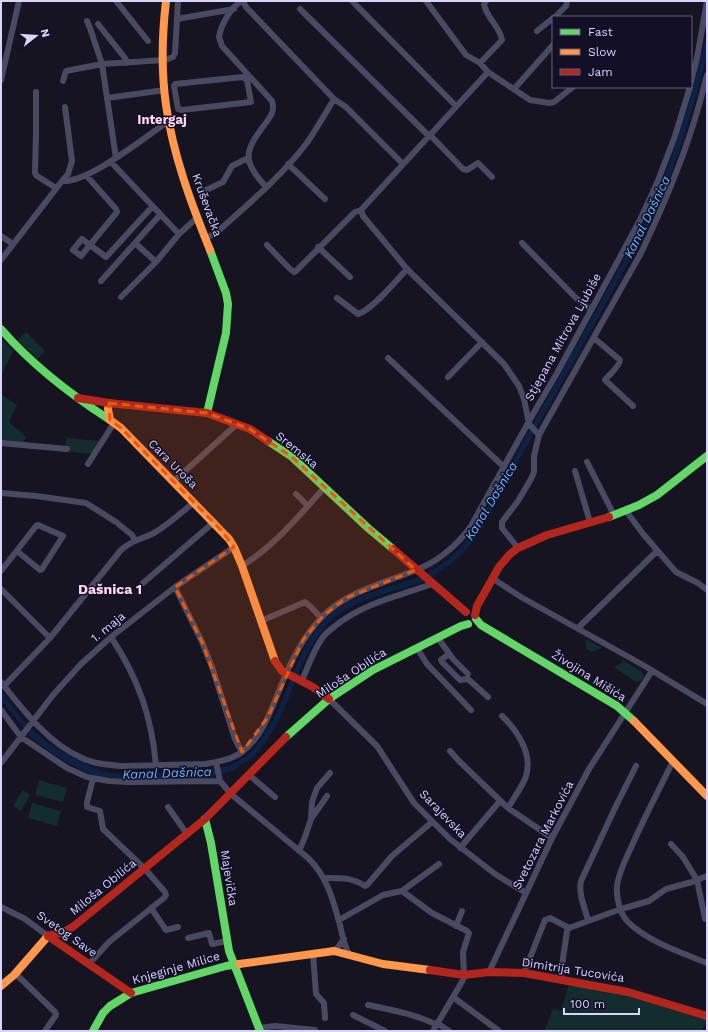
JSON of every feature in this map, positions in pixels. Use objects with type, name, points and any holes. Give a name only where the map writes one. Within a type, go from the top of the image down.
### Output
[{"type":"street","points":[[1,80],[19,1]]},
{"type":"street","points":[[116,1],[148,41]]},
{"type":"street","name":"Kruševačka","points":[[166,1],[162,43],[168,117],[178,159],[226,292],[228,304],[226,333],[207,413]]},
{"type":"street","points":[[63,81],[66,71],[102,64],[163,60],[173,57],[175,54],[178,1]]},
{"type":"street","points":[[266,187],[256,176],[248,158],[249,150],[253,142],[272,116],[274,108],[272,101],[222,46],[220,41],[219,33],[234,8],[242,1],[256,18],[334,99],[346,107],[403,164]]},
{"type":"street","points":[[352,1],[456,106]]},
{"type":"street","points":[[426,1],[466,55],[480,63],[488,72],[530,100],[549,103],[554,102],[572,88]]},
{"type":"street","points":[[480,63],[502,40],[501,34],[484,10],[484,4],[486,1]]},
{"type":"street","points":[[556,16],[566,6],[567,1]]},
{"type":"street","points":[[692,78],[707,1]]},
{"type":"street","points":[[177,19],[234,8]]},
{"type":"street","points":[[300,9],[463,169],[467,170],[478,163],[492,176]]},
{"type":"street","points":[[537,30],[552,19]]},
{"type":"street","points":[[87,21],[102,64],[116,158]]},
{"type":"street","points":[[98,24],[126,58],[127,62]]},
{"type":"street","points":[[514,89],[552,46]]},
{"type":"street","points":[[267,245],[294,272],[354,212],[361,210],[488,72]]},
{"type":"street","points":[[518,548],[502,528],[502,522],[518,500],[534,472],[534,456],[538,433],[594,338],[641,253],[669,191],[700,105],[707,75]]},
{"type":"street","points":[[62,181],[67,181],[86,175],[111,162],[168,117],[180,110],[250,102],[247,80],[242,77],[175,84],[174,86],[178,108],[180,110]]},
{"type":"street","name":"Stjepana Mitrova Ljubiše","points":[[242,752],[252,742],[268,717],[303,640],[321,618],[334,606],[346,598],[370,587],[428,565],[452,547],[467,532],[530,425],[635,230],[657,183],[675,136],[690,88]]},
{"type":"street","points":[[108,98],[165,90]]},
{"type":"street","points":[[36,92],[35,173],[37,176],[56,188]]},
{"type":"street","points":[[206,238],[216,233],[266,187],[288,164],[306,144],[334,99]]},
{"type":"street","points":[[1,260],[68,174],[72,162],[65,107]]},
{"type":"street","name":"Kruševačka","points":[[202,192],[223,182],[232,166],[248,158]]},
{"type":"street","points":[[111,162],[179,234]]},
{"type":"street","points":[[288,164],[326,199]]},
{"type":"street","points":[[86,175],[117,212],[91,246],[106,257],[152,207]]},
{"type":"street","points":[[361,210],[363,216],[407,269],[504,364],[512,375],[524,399],[530,425],[538,433]]},
{"type":"street","points":[[101,281],[160,215]]},
{"type":"street","points":[[121,297],[156,262],[179,234],[198,217]]},
{"type":"street","points":[[1,236],[13,244]]},
{"type":"street","points":[[135,243],[156,262]]},
{"type":"street","points":[[522,243],[575,297],[591,310]]},
{"type":"street","points":[[318,248],[350,277]]},
{"type":"street","points":[[337,298],[358,314],[362,313],[373,304],[407,269]]},
{"type":"street","points":[[1,329],[31,362],[50,379],[78,398]]},
{"type":"street","points":[[594,338],[620,360],[618,366],[605,380],[633,406]]},
{"type":"street","points":[[448,377],[482,342]]},
{"type":"street","points":[[388,358],[504,467]]},
{"type":"street","name":"Sremska","points":[[78,398],[109,403],[207,413],[237,424],[255,433],[292,457],[324,488],[468,618]]},
{"type":"street","name":"Cara Uroša","points":[[78,398],[121,428],[229,538],[242,566],[274,660],[279,668],[287,674],[313,687],[329,699]]},
{"type":"street","points":[[88,464],[112,422],[108,409],[109,403]]},
{"type":"street","points":[[174,482],[237,424]]},
{"type":"street","points":[[1,442],[67,449]]},
{"type":"street","points":[[707,456],[657,495],[626,511],[547,535],[518,548],[504,560],[492,578],[521,597],[578,628],[707,704]]},
{"type":"street","points":[[587,462],[614,515]]},
{"type":"street","points":[[575,471],[590,522]]},
{"type":"street","points":[[242,566],[270,544],[324,488]]},
{"type":"street","points":[[1,493],[86,503],[116,522],[132,535],[135,540]]},
{"type":"street","points":[[296,494],[308,506]]},
{"type":"street","points":[[175,587],[202,642],[212,667],[235,739],[242,752],[216,764],[156,766],[109,765],[83,759],[64,749],[31,723],[3,684],[50,638],[110,562],[129,543],[146,537],[161,529],[178,518],[194,502]]},
{"type":"street","points":[[626,511],[657,551],[676,572],[698,583],[707,590]]},
{"type":"street","points":[[143,583],[214,522]]},
{"type":"street","points":[[1,571],[36,526],[38,525],[63,536],[40,570],[17,551]]},
{"type":"street","name":"1. maja","points":[[1,763],[53,695],[68,678],[111,637],[175,587],[234,547]]},
{"type":"street","points":[[578,628],[657,551]]},
{"type":"street","name":"Miloša Obilića","points":[[45,939],[64,932],[74,926],[205,819],[279,743],[329,699],[372,670],[438,638],[468,618],[477,606],[492,578]]},
{"type":"street","points":[[301,681],[312,654],[324,636],[337,624],[355,612],[430,583]]},
{"type":"street","points":[[1,588],[50,638]]},
{"type":"street","points":[[261,621],[305,602],[321,618]]},
{"type":"street","name":"Živojina Mišića","points":[[468,618],[617,706],[707,796]]},
{"type":"street","points":[[111,637],[131,671],[146,708],[151,727],[156,766]]},
{"type":"street","points":[[438,638],[449,654],[468,674]]},
{"type":"street","points":[[417,648],[427,664],[471,710]]},
{"type":"street","points":[[449,654],[442,658],[442,662],[460,680],[467,678],[488,697]]},
{"type":"street","name":"Svetozara Markovića","points":[[489,972],[552,838],[589,769],[652,671]]},
{"type":"street","name":"Sarajevska","points":[[329,699],[378,746],[414,803],[432,822],[460,848],[495,874],[526,893]]},
{"type":"street","points":[[1,710],[22,736],[67,768],[93,779],[128,782],[220,779]]},
{"type":"street","points":[[502,716],[514,728],[521,740],[527,768],[526,776],[508,808]]},
{"type":"street","points":[[450,750],[500,802],[516,815],[552,838]]},
{"type":"street","points":[[673,761],[645,817],[620,875],[617,895],[621,909],[628,922],[642,933],[668,947],[707,963]]},
{"type":"street","points":[[216,764],[220,779],[231,794],[317,866],[330,890],[349,954]]},
{"type":"street","points":[[588,920],[581,893],[581,881],[636,766]]},
{"type":"street","points":[[299,850],[306,837],[311,819],[312,802],[317,788],[330,773]]},
{"type":"street","points":[[249,775],[275,797]]},
{"type":"street","points":[[89,964],[109,942],[166,895],[165,892],[104,830],[100,811],[86,807],[93,779]]},
{"type":"street","points":[[311,819],[327,796]]},
{"type":"street","points":[[460,848],[500,802]]},
{"type":"street","points":[[168,807],[187,834]]},
{"type":"street","name":"Majevička","points":[[205,819],[211,843],[229,950],[260,1029],[276,1026],[315,1030]]},
{"type":"street","points":[[324,878],[347,878],[365,886],[368,885],[392,856],[432,822]]},
{"type":"street","points":[[671,844],[683,857],[697,880],[705,919]]},
{"type":"street","points":[[339,920],[383,895],[402,891],[439,864]]},
{"type":"street","points":[[569,928],[588,920],[649,900],[666,889],[707,876]]},
{"type":"street","points":[[402,891],[432,913],[469,933],[463,952],[463,980],[433,1031]]},
{"type":"street","points":[[151,908],[166,930],[178,927]]},
{"type":"street","name":"Svetog Save","points":[[2,910],[25,919],[45,939],[62,946],[132,993]]},
{"type":"street","points":[[456,926],[462,911]]},
{"type":"street","points":[[524,973],[545,920],[550,918],[569,928]]},
{"type":"street","points":[[560,979],[569,928]]},
{"type":"street","points":[[62,946],[61,940],[64,932]]},
{"type":"street","points":[[188,938],[209,933],[212,944],[227,941]]},
{"type":"street","points":[[1,986],[16,974],[45,939]]},
{"type":"street","points":[[334,951],[344,939]]},
{"type":"street","name":"Dimitrija Tucovića","points":[[234,965],[334,951],[383,964],[464,975],[489,972],[524,973],[560,979],[628,992],[707,1016]]},
{"type":"street","points":[[313,953],[316,994],[324,1003],[325,1018]]},
{"type":"street","name":"Knjeginje Milice","points":[[93,1031],[103,1014],[110,1006],[132,993],[234,965]]},
{"type":"street","points":[[16,974],[55,1012],[56,1016],[45,1031]]},
{"type":"street","points":[[110,1006],[118,994],[117,984]]},
{"type":"street","points":[[453,997],[499,1031]]},
{"type":"street","points":[[368,1005],[425,1019],[449,1031]]},
{"type":"street","points":[[353,1015],[385,1031]]},
{"type":"highlighted area","points":[[109,403],[207,413],[250,429],[292,457],[416,570],[346,598],[323,616],[303,640],[268,717],[242,752],[202,642],[175,587],[234,547],[221,530],[121,428],[110,420]]},
{"type":"green space","points":[[26,332],[45,351],[38,359],[18,340]]},
{"type":"green space","points":[[1,338],[13,351],[1,376]]},
{"type":"green space","points":[[1,394],[17,405],[9,422],[26,437],[24,442],[1,442]]},
{"type":"green space","points":[[67,438],[100,441],[91,454],[70,452],[70,447],[65,446]]},
{"type":"green space","points":[[584,638],[602,648],[591,652],[585,648],[587,646]]},
{"type":"green space","points":[[623,660],[642,672],[644,677],[641,681],[636,682],[614,667],[622,663]]},
{"type":"green space","points":[[39,780],[67,788],[63,802],[35,795]]},
{"type":"green space","points":[[23,790],[30,795],[21,811],[13,806]]},
{"type":"green space","points":[[32,803],[61,811],[57,826],[28,818]]},
{"type":"green space","points":[[569,984],[620,993],[707,1020],[702,1031],[544,1031],[553,1009],[561,1011]]},
{"type":"water","points":[[1,691],[24,721],[49,744],[82,763],[108,772],[134,774],[216,769],[235,763],[253,751],[257,755],[232,771],[212,777],[129,779],[98,776],[79,769],[50,752],[29,735],[1,700]]},
{"type":"waterway","name":"Kanal Dašnica","points":[[250,757],[260,746],[282,708],[302,659],[310,644],[319,630],[331,617],[352,603],[430,575],[451,560],[474,536],[652,213],[666,181],[679,143],[707,45]]},
{"type":"traffic: fast","points":[[207,413],[226,333],[228,304],[226,293],[210,250]]},
{"type":"traffic: fast","points":[[1,329],[52,379],[110,420]]},
{"type":"traffic: fast","points":[[268,441],[292,457],[368,528],[393,549]]},
{"type":"traffic: fast","points":[[609,517],[639,505],[657,495],[707,456]]},
{"type":"traffic: fast","points":[[476,619],[481,625],[617,706],[634,721]]},
{"type":"traffic: fast","points":[[286,737],[329,699],[373,670],[461,626],[468,624]]},
{"type":"traffic: fast","points":[[205,819],[211,843],[229,951],[260,1031]]},
{"type":"traffic: fast","points":[[93,1031],[103,1013],[110,1006],[131,993],[226,966],[239,964]]},
{"type":"traffic: slow","points":[[166,1],[163,66],[164,92],[169,124],[184,179],[210,250]]},
{"type":"traffic: slow","points":[[109,403],[108,409],[110,420],[121,428],[229,539],[242,566],[275,661]]},
{"type":"traffic: slow","points":[[634,721],[707,796]]},
{"type":"traffic: slow","points":[[1,986],[14,975],[48,936]]},
{"type":"traffic: slow","points":[[239,964],[334,951],[383,964],[430,970]]},
{"type":"traffic: jam","points":[[78,398],[109,403],[207,413],[250,429],[268,441]]},
{"type":"traffic: jam","points":[[475,615],[477,606],[499,567],[510,554],[518,548],[547,535],[609,517]]},
{"type":"traffic: jam","points":[[393,549],[466,612]]},
{"type":"traffic: jam","points":[[275,661],[282,671],[313,687],[329,699]]},
{"type":"traffic: jam","points":[[48,936],[64,932],[74,926],[205,819],[286,737]]},
{"type":"traffic: jam","points":[[48,936],[131,993]]},
{"type":"traffic: jam","points":[[430,970],[464,975],[489,972],[524,973],[628,992],[707,1016]]},
{"type":"district","name":"Intergaj","points":[[162,119]]},
{"type":"district","name":"Dašnica 1","points":[[110,589]]}]
